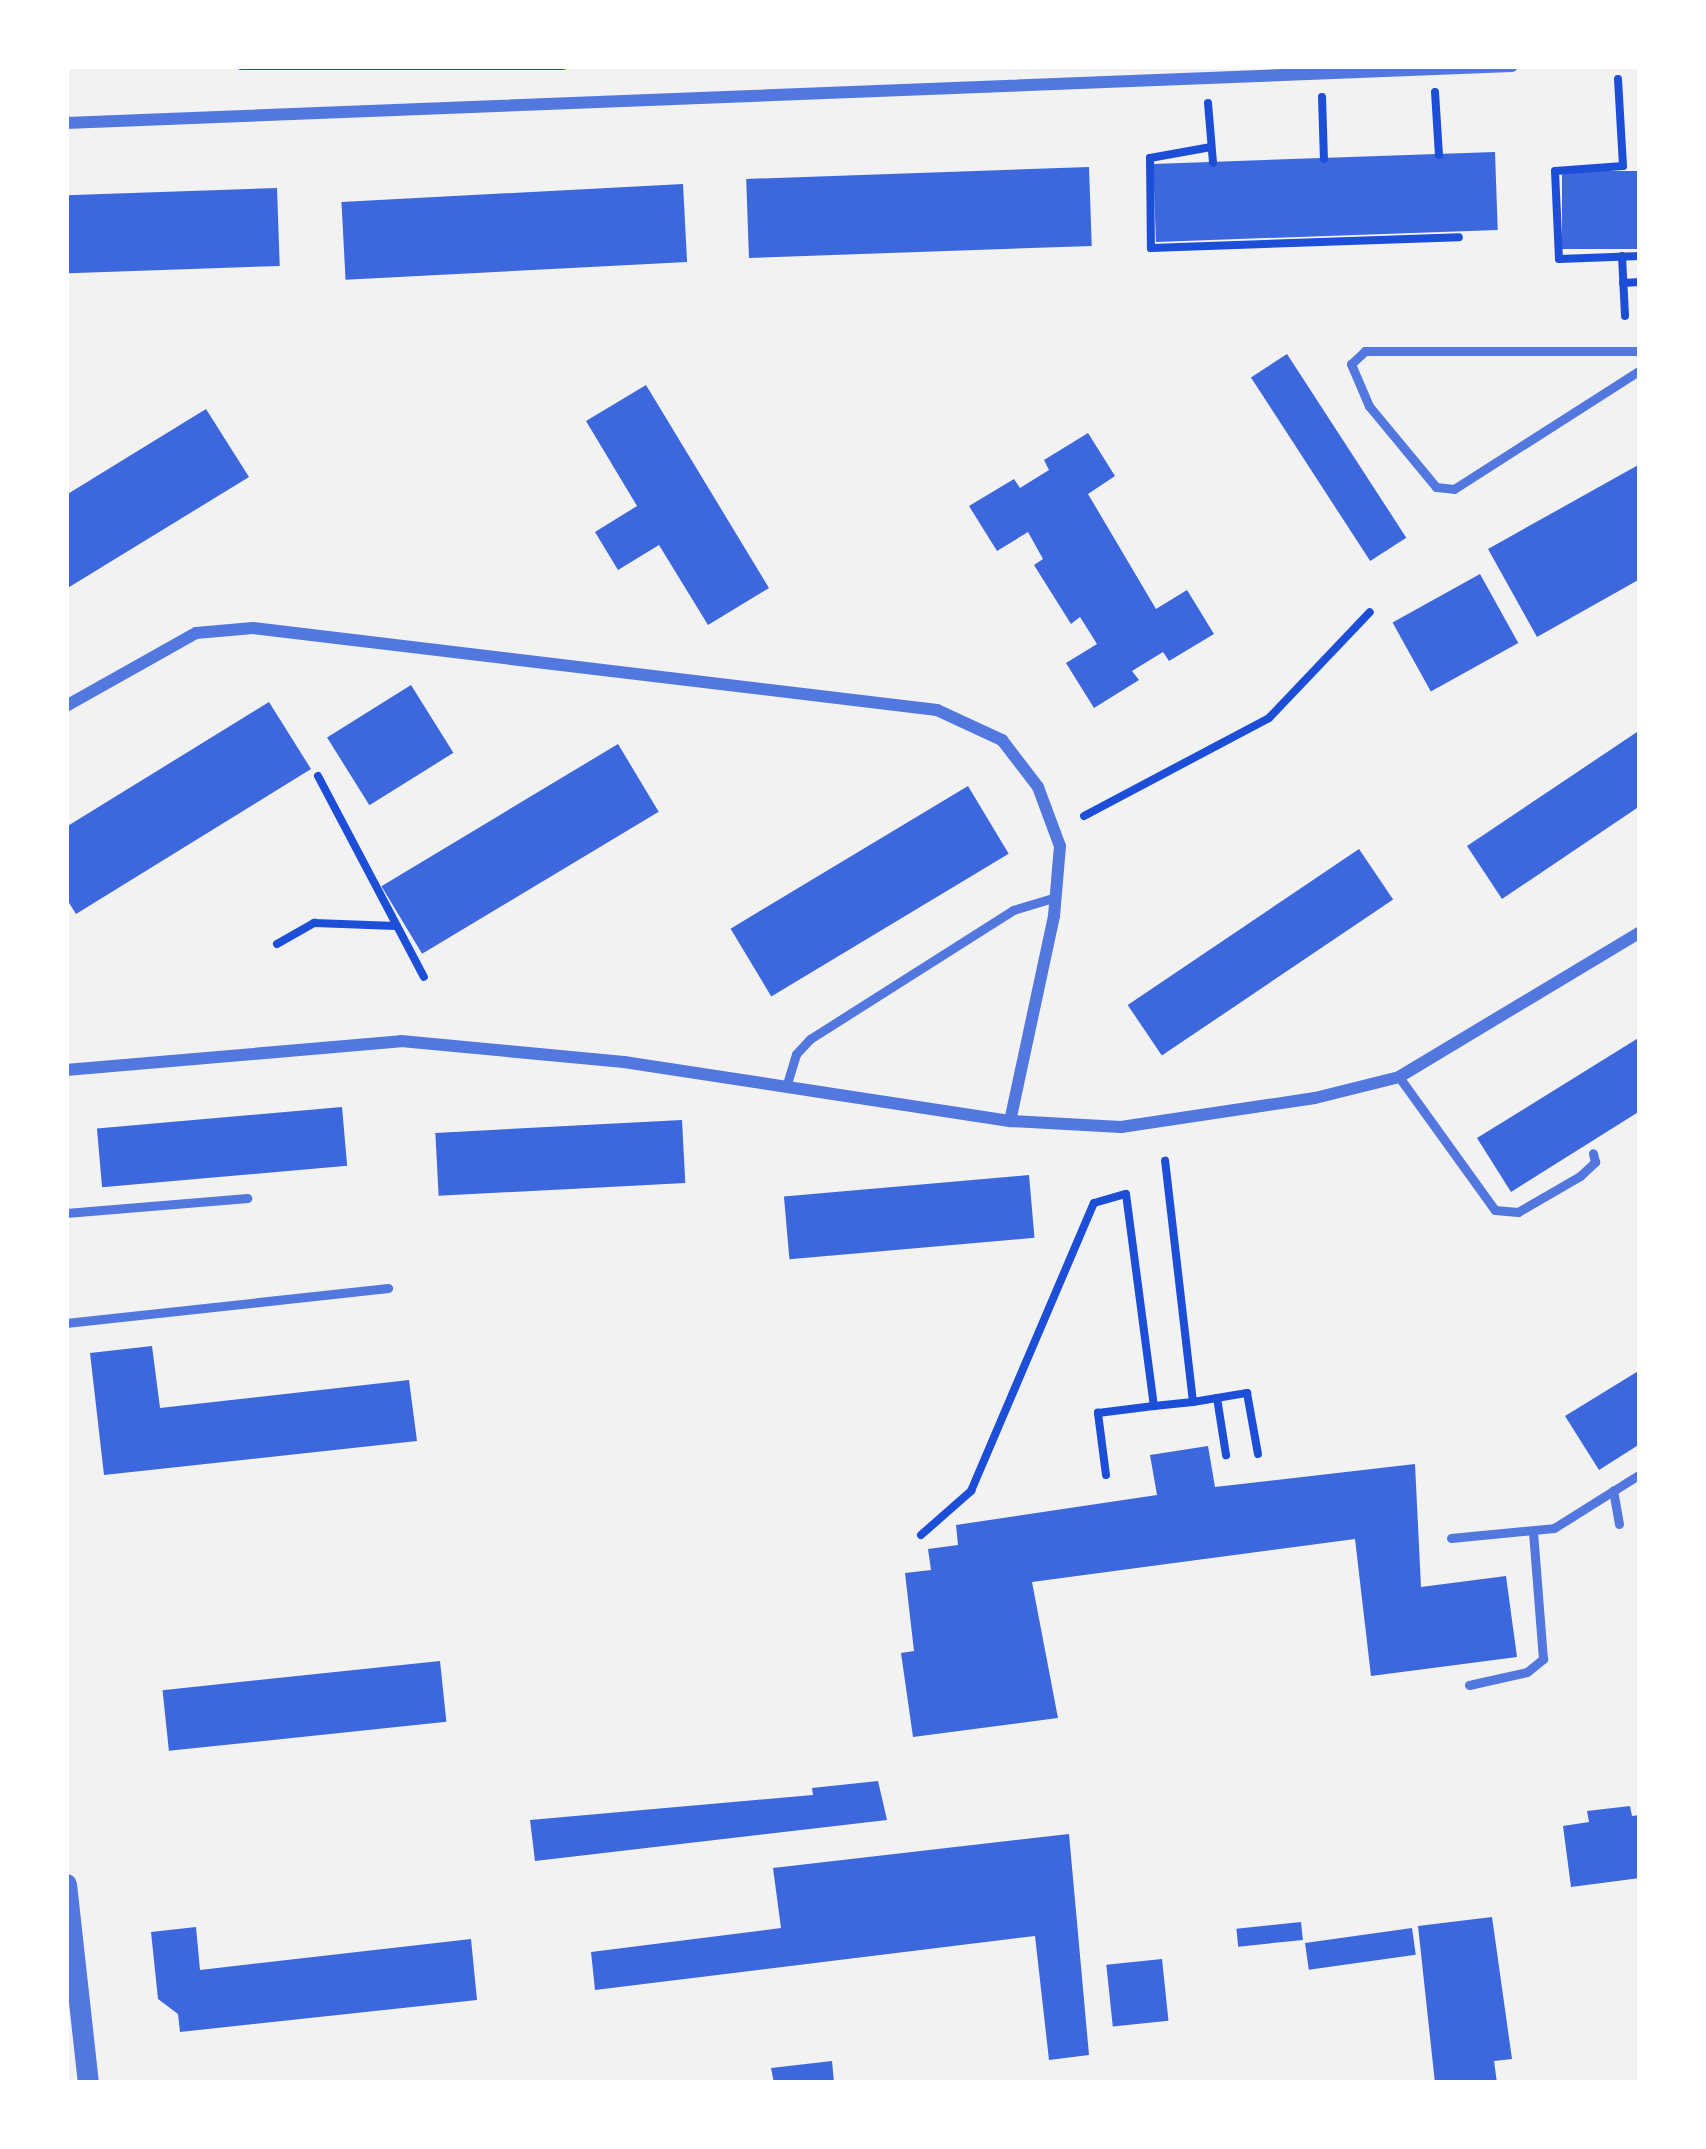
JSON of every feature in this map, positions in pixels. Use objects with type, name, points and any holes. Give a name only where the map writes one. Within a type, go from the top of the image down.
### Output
[{"type":"street","points":[[66,123],[1513,66]]},
{"type":"street","points":[[66,706],[196,633],[253,628],[937,710],[1002,740],[1039,787],[1060,845],[1056,896],[1010,1121]]},
{"type":"street","points":[[66,1070],[401,1041],[786,1087],[1010,1121],[1121,1126],[1315,1098],[1399,1077],[1640,932]]},
{"type":"street","points":[[66,1884],[88,2083]]},
{"type":"lane","points":[[1640,351],[1365,351],[1351,364],[1369,406],[1436,487],[1454,489],[1640,370]]},
{"type":"lane","points":[[786,1087],[796,1054],[810,1039],[1013,910],[1056,896]]},
{"type":"lane","points":[[1399,1077],[1495,1210],[1518,1212],[1580,1177],[1595,1162],[1592,1153]]},
{"type":"lane","points":[[66,1213],[247,1198]]},
{"type":"lane","points":[[66,1324],[388,1288]]},
{"type":"lane","points":[[1451,1538],[1554,1528],[1640,1474]]},
{"type":"lane","points":[[1613,1491],[1619,1524]]},
{"type":"lane","points":[[1469,1685],[1527,1672],[1543,1659],[1533,1531]]},
{"type":"path","points":[[241,66],[563,66]]},
{"type":"path","points":[[1618,79],[1622,166],[1555,171],[1559,259],[1640,256]]},
{"type":"path","points":[[1435,85],[1438,154]]},
{"type":"path","points":[[1322,90],[1324,159]]},
{"type":"path","points":[[1208,95],[1213,163]]},
{"type":"path","points":[[1211,147],[1150,158],[1150,248],[1459,237]]},
{"type":"path","points":[[1622,256],[1625,316]]},
{"type":"path","points":[[1623,283],[1640,282]]},
{"type":"path","points":[[1084,816],[1269,718],[1370,612]]},
{"type":"path","points":[[318,776],[424,977]]},
{"type":"path","points":[[277,944],[314,923],[398,926]]},
{"type":"path","points":[[1165,1161],[1193,1402]]},
{"type":"path","points":[[921,1535],[971,1491],[1094,1204],[1126,1193],[1154,1406]]},
{"type":"path","points":[[1217,1398],[1226,1455]]},
{"type":"path","points":[[1106,1474],[1098,1413],[1250,1398],[1258,1454]]},
{"type":"building","points":[[1495,152],[1498,230],[1156,242],[1153,164]]},
{"type":"building","points":[[1089,167],[1092,246],[749,258],[746,179]]},
{"type":"building","points":[[1562,171],[1640,171],[1640,249],[1562,249]]},
{"type":"building","points":[[683,184],[687,262],[346,280],[341,202]]},
{"type":"building","points":[[277,188],[280,266],[69,273],[66,195]]},
{"type":"building","points":[[1287,354],[1406,538],[1370,561],[1251,377]]},
{"type":"building","points":[[646,385],[769,588],[708,625],[659,545],[618,570],[595,532],[637,506],[586,421]]},
{"type":"building","points":[[206,409],[249,477],[66,589],[66,495]]},
{"type":"building","points":[[1088,433],[1115,476],[1088,494],[1156,609],[1187,590],[1214,634],[1169,661],[1163,652],[1132,671],[1139,680],[1094,708],[1066,663],[1097,644],[1080,617],[1071,624],[1034,565],[1043,559],[1028,532],[997,551],[969,506],[1014,479],[1020,488],[1049,470],[1044,460]]},
{"type":"building","points":[[1640,464],[1640,579],[1537,637],[1488,549]]},
{"type":"building","points":[[1480,574],[1518,643],[1431,692],[1393,622]]},
{"type":"building","points":[[411,685],[453,753],[369,805],[327,737]]},
{"type":"building","points":[[269,702],[311,769],[76,914],[66,898],[66,827]]},
{"type":"building","points":[[1640,730],[1640,806],[1502,899],[1467,846]]},
{"type":"building","points":[[618,744],[659,812],[422,954],[381,886]]},
{"type":"building","points":[[968,786],[1009,854],[771,996],[731,929]]},
{"type":"building","points":[[1359,849],[1393,900],[1162,1056],[1128,1005]]},
{"type":"building","points":[[1640,1037],[1640,1111],[1511,1192],[1477,1138]]},
{"type":"building","points":[[342,1107],[347,1166],[102,1187],[97,1128]]},
{"type":"building","points":[[682,1120],[685,1183],[439,1196],[435,1133]]},
{"type":"building","points":[[1029,1175],[1034,1238],[789,1259],[784,1196]]},
{"type":"building","points":[[152,1346],[160,1408],[409,1380],[417,1441],[104,1475],[90,1353]]},
{"type":"building","points":[[1640,1370],[1640,1444],[1599,1470],[1565,1416]]},
{"type":"building","points":[[1208,1446],[1215,1487],[1415,1464],[1421,1587],[1506,1576],[1517,1657],[1371,1676],[1355,1539],[1032,1582],[1058,1718],[913,1737],[901,1653],[914,1651],[905,1573],[931,1570],[928,1549],[958,1545],[956,1525],[1157,1495],[1150,1455]]},
{"type":"building","points":[[440,1661],[446,1722],[169,1751],[163,1690]]},
{"type":"building","points":[[878,1781],[887,1820],[535,1861],[530,1820],[813,1795],[812,1788]]},
{"type":"building","points":[[1630,1806],[1632,1816],[1640,1815],[1640,1878],[1571,1887],[1563,1826],[1589,1822],[1587,1811]]},
{"type":"building","points":[[1069,1834],[1089,2055],[1049,2060],[1035,1936],[595,1990],[591,1952],[781,1928],[773,1868]]},
{"type":"building","points":[[1492,1917],[1512,2059],[1494,2061],[1497,2083],[1435,2083],[1418,1926]]},
{"type":"building","points":[[1301,1922],[1303,1940],[1238,1947],[1236,1929]]},
{"type":"building","points":[[196,1927],[200,1970],[471,1939],[477,2000],[180,2032],[178,2014],[158,1999],[151,1932]]},
{"type":"building","points":[[1412,1928],[1416,1955],[1309,1970],[1305,1943]]},
{"type":"building","points":[[1162,1959],[1168,2021],[1113,2027],[1106,1965]]},
{"type":"building","points":[[832,2061],[834,2083],[774,2083],[771,2068]]}]
